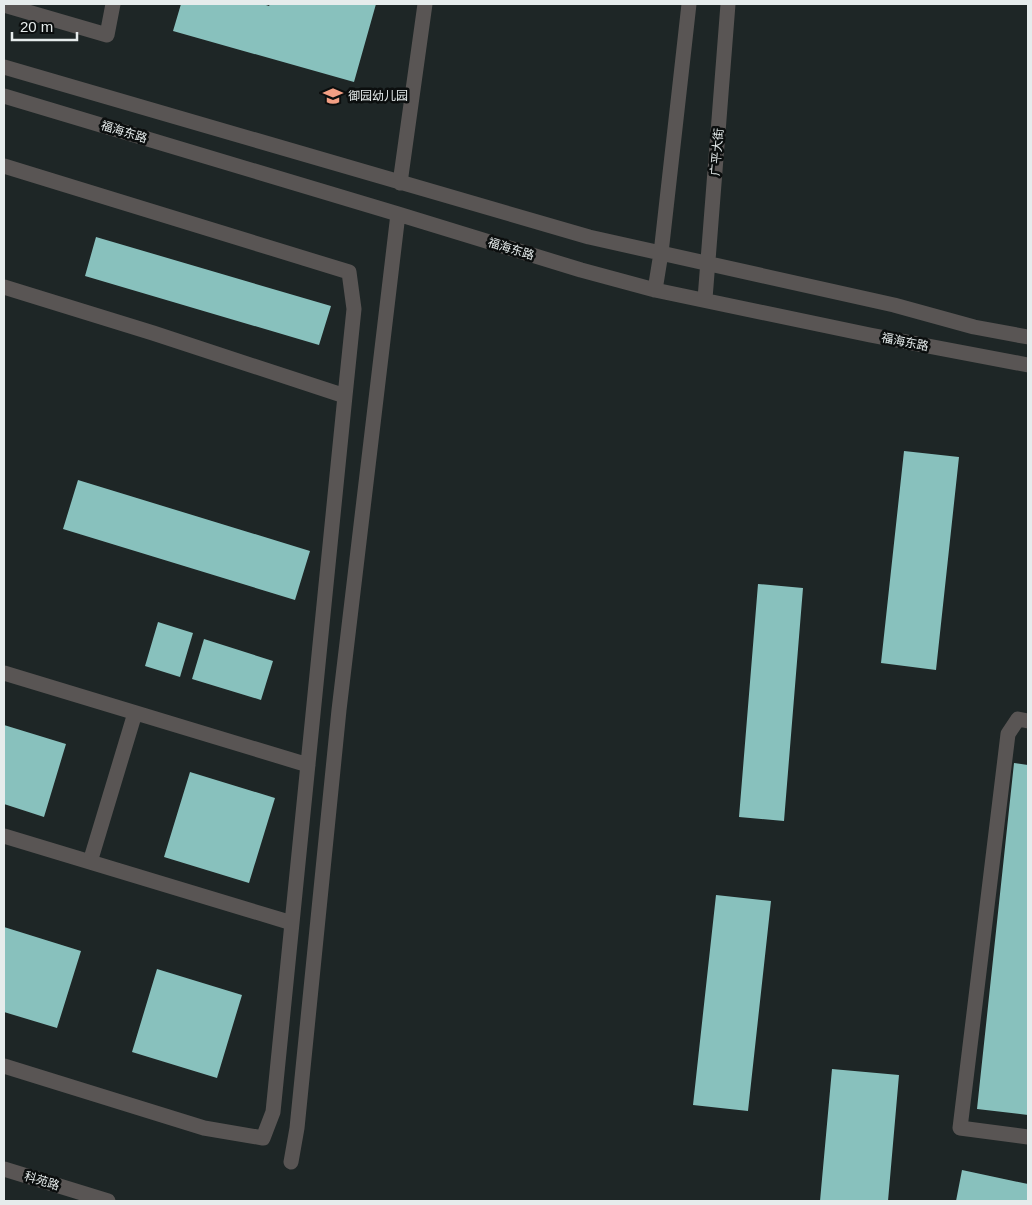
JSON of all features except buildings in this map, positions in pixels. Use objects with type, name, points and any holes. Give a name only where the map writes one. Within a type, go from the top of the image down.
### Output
[{"type":"street","points":[[4,6],[107,35],[113,4]]},
{"type":"street","points":[[400,183],[425,4]]},
{"type":"street","points":[[655,290],[661,253],[689,4]]},
{"type":"street","name":"广平大街","points":[[705,299],[728,4]]},
{"type":"street","points":[[4,67],[589,237],[894,305],[974,327],[1028,337]]},
{"type":"street","name":"福海东路","points":[[4,96],[581,270],[655,290],[1028,365]]},
{"type":"street","points":[[4,166],[350,272],[354,309],[273,1112],[263,1138],[204,1128],[4,1066]]},
{"type":"street","points":[[290,1162],[297,1128],[339,710],[398,214]]},
{"type":"street","points":[[4,287],[153,333],[345,396]]},
{"type":"street","points":[[4,673],[308,765]]},
{"type":"street","points":[[90,862],[135,713]]},
{"type":"street","points":[[1028,721],[1018,720],[1008,734],[960,1128],[1028,1137]]},
{"type":"street","points":[[4,836],[292,923]]},
{"type":"street","name":"科苑路","points":[[4,1169],[108,1201]]},
{"type":"place","name":"御园幼儿园","points":[[333,96]]}]
